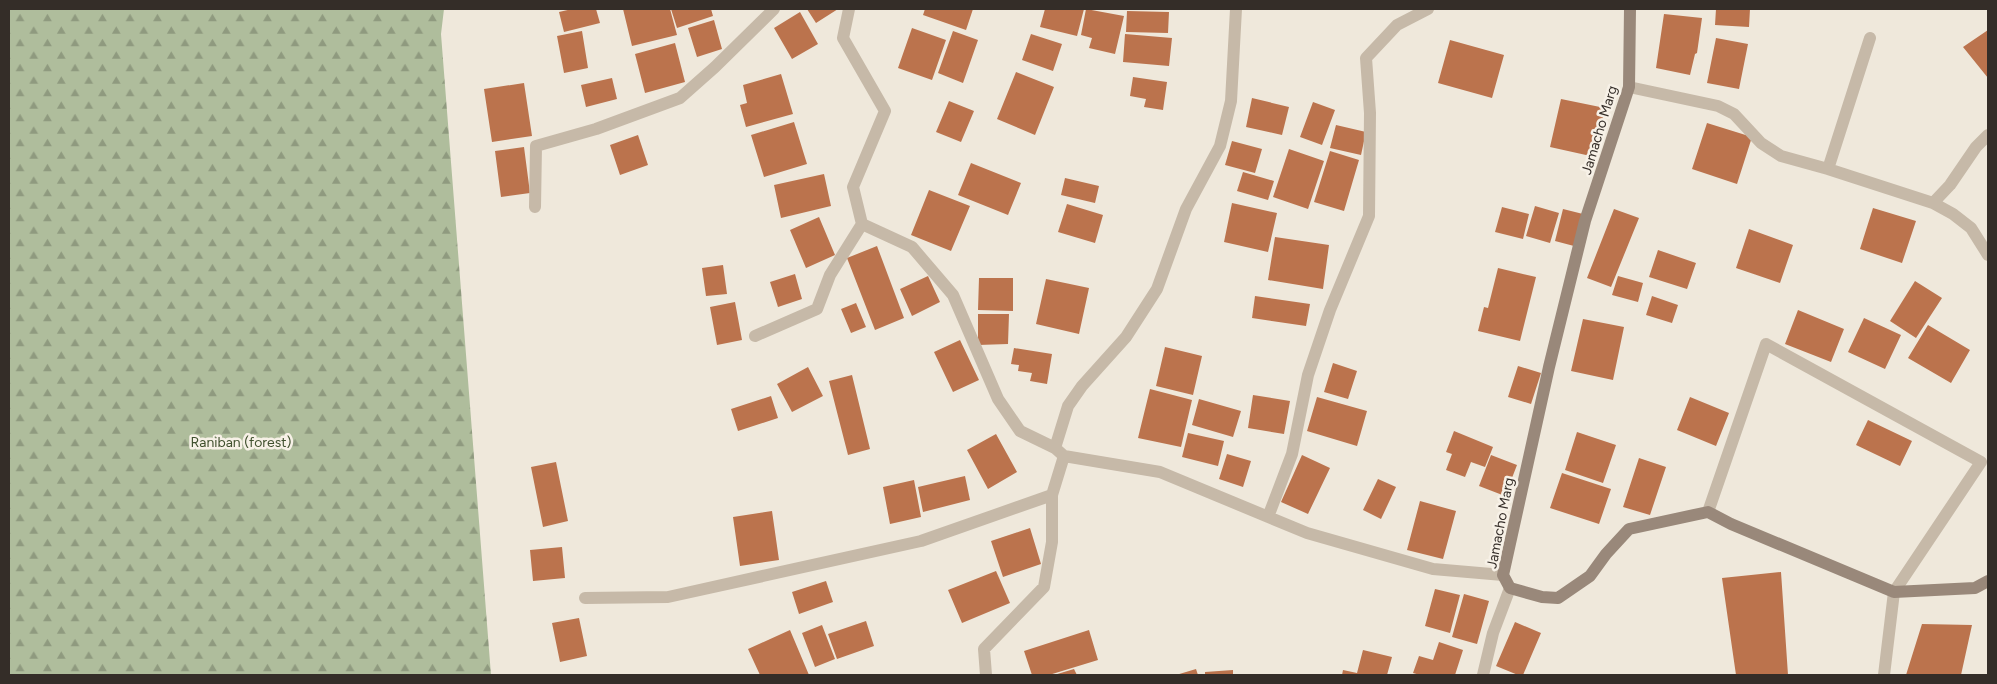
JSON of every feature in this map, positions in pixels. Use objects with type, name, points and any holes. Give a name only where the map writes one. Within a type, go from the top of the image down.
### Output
[{"type":"street","points":[[535,206],[536,146],[596,129],[680,98],[715,67],[774,9]]},
{"type":"street","points":[[754,336],[817,309],[830,275],[862,224],[854,187],[885,111],[843,38],[849,9]]},
{"type":"street","points":[[986,675],[984,649],[1044,587],[1052,542],[1052,495],[1068,406],[1082,386],[1126,337],[1157,289],[1186,209],[1220,146],[1231,101],[1236,9]]},
{"type":"street","points":[[1268,517],[1292,454],[1308,375],[1330,310],[1369,216],[1370,113],[1366,58],[1397,25],[1428,9]]},
{"type":"street","name":"Jamacho Marg","points":[[1510,588],[1503,574],[1549,367],[1585,221],[1629,87],[1630,9]]},
{"type":"street","points":[[1828,169],[1870,38]]},
{"type":"street","points":[[1629,87],[1718,106],[1734,114],[1770,150],[1781,156],[1828,169],[1933,204],[1953,214],[1971,228],[1988,255]]},
{"type":"street","points":[[1933,204],[1950,185],[1976,147],[1988,135]]},
{"type":"street","points":[[862,224],[912,247],[953,294],[998,399],[1020,432],[1059,452],[1160,472],[1307,533],[1432,569],[1503,574]]},
{"type":"street","points":[[1708,512],[1766,344],[1985,462],[1894,592],[1884,675]]},
{"type":"street","points":[[584,598],[668,597],[921,541],[1052,495]]},
{"type":"street","points":[[1483,675],[1493,633],[1510,588],[1542,598],[1558,598],[1590,576],[1606,554],[1629,529],[1708,512],[1740,528],[1894,592],[1974,588],[1988,581]]},
{"type":"green space","name":"Raniban (forest)","points":[[9,9],[444,9],[441,34],[491,675],[9,675]]},
{"type":"building","points":[[572,9],[596,9],[600,23],[564,32],[559,12]]},
{"type":"building","points":[[623,9],[670,9],[677,35],[632,46]]},
{"type":"building","points":[[671,9],[711,9],[713,16],[677,28]]},
{"type":"building","points":[[807,9],[838,9],[816,23]]},
{"type":"building","points":[[925,9],[973,9],[966,30],[923,15]]},
{"type":"building","points":[[1045,9],[1084,9],[1077,36],[1040,27]]},
{"type":"building","points":[[1086,9],[1124,16],[1115,54],[1089,48],[1092,38],[1081,35]]},
{"type":"building","points":[[1716,9],[1750,9],[1749,27],[1715,25]]},
{"type":"building","points":[[1127,11],[1169,12],[1168,33],[1126,32]]},
{"type":"building","points":[[800,12],[818,44],[792,59],[774,28]]},
{"type":"building","points":[[1664,14],[1702,18],[1697,53],[1695,54],[1690,75],[1656,68]]},
{"type":"building","points":[[714,20],[722,49],[697,57],[688,28]]},
{"type":"building","points":[[912,28],[946,40],[932,80],[898,68]]},
{"type":"building","points":[[1988,30],[1988,78],[1963,47]]},
{"type":"building","points":[[582,31],[588,68],[564,73],[557,36]]},
{"type":"building","points":[[953,31],[978,40],[963,83],[938,73]]},
{"type":"building","points":[[1031,34],[1062,44],[1053,71],[1022,60]]},
{"type":"building","points":[[1125,34],[1172,38],[1169,66],[1123,62]]},
{"type":"building","points":[[1716,38],[1748,44],[1739,89],[1707,83]]},
{"type":"building","points":[[1450,40],[1504,55],[1492,98],[1438,83]]},
{"type":"building","points":[[675,43],[685,82],[645,93],[635,54]]},
{"type":"building","points":[[1016,72],[1054,87],[1035,135],[997,119]]},
{"type":"building","points":[[781,74],[793,114],[746,127],[740,105],[747,103],[743,85]]},
{"type":"building","points":[[1133,77],[1167,82],[1163,110],[1144,107],[1146,99],[1130,96]]},
{"type":"building","points":[[612,78],[617,99],[586,107],[581,85]]},
{"type":"building","points":[[524,83],[532,136],[492,142],[484,89]]},
{"type":"building","points":[[1252,98],[1289,107],[1282,135],[1246,127]]},
{"type":"building","points":[[1561,99],[1605,108],[1595,157],[1550,147]]},
{"type":"building","points":[[949,101],[974,111],[961,142],[936,132]]},
{"type":"building","points":[[1313,102],[1335,110],[1322,145],[1300,137]]},
{"type":"building","points":[[794,122],[807,164],[764,177],[751,135]]},
{"type":"building","points":[[1707,123],[1752,137],[1737,184],[1692,169]]},
{"type":"building","points":[[1336,125],[1366,132],[1361,155],[1330,148]]},
{"type":"building","points":[[638,135],[648,165],[620,175],[610,145]]},
{"type":"building","points":[[1232,141],[1262,149],[1255,173],[1225,165]]},
{"type":"building","points":[[524,147],[530,193],[501,197],[495,151]]},
{"type":"building","points":[[1289,149],[1324,161],[1308,209],[1273,197]]},
{"type":"building","points":[[1330,151],[1359,160],[1344,211],[1314,202]]},
{"type":"building","points":[[971,163],[1021,183],[1008,215],[958,195]]},
{"type":"building","points":[[1243,172],[1274,181],[1268,200],[1237,191]]},
{"type":"building","points":[[824,174],[831,206],[781,218],[774,185]]},
{"type":"building","points":[[1065,178],[1099,186],[1095,203],[1061,195]]},
{"type":"building","points":[[929,190],[970,206],[951,251],[911,235]]},
{"type":"building","points":[[1232,203],[1277,213],[1268,252],[1224,242]]},
{"type":"building","points":[[1067,204],[1103,215],[1095,243],[1058,232]]},
{"type":"building","points":[[1535,206],[1559,213],[1550,243],[1526,236]]},
{"type":"building","points":[[1502,207],[1529,214],[1523,239],[1495,232]]},
{"type":"building","points":[[1873,208],[1916,221],[1902,263],[1860,249]]},
{"type":"building","points":[[1563,209],[1583,214],[1574,246],[1555,241]]},
{"type":"building","points":[[1614,209],[1639,218],[1611,287],[1587,278]]},
{"type":"building","points":[[819,217],[835,255],[806,268],[790,230]]},
{"type":"building","points":[[1749,229],[1793,245],[1780,283],[1736,268]]},
{"type":"building","points":[[1275,237],[1329,245],[1323,289],[1268,280]]},
{"type":"building","points":[[877,246],[904,318],[875,330],[847,258]]},
{"type":"building","points":[[1658,250],[1696,263],[1687,289],[1649,277]]},
{"type":"building","points":[[723,265],[727,294],[706,296],[702,268]]},
{"type":"building","points":[[1498,268],[1536,277],[1520,341],[1478,331],[1484,307],[1488,308]]},
{"type":"building","points":[[795,274],[802,299],[778,307],[770,282]]},
{"type":"building","points":[[928,276],[940,302],[912,316],[900,289]]},
{"type":"building","points":[[1618,276],[1643,283],[1638,302],[1612,295]]},
{"type":"building","points":[[979,278],[1013,278],[1013,311],[978,310]]},
{"type":"building","points":[[1046,279],[1089,288],[1079,334],[1036,324]]},
{"type":"building","points":[[1915,281],[1942,298],[1916,338],[1890,321]]},
{"type":"building","points":[[1255,296],[1310,304],[1306,326],[1252,318]]},
{"type":"building","points":[[1652,296],[1678,305],[1672,323],[1646,315]]},
{"type":"building","points":[[735,302],[742,340],[717,345],[710,307]]},
{"type":"building","points":[[856,303],[866,327],[851,333],[841,309]]},
{"type":"building","points":[[1798,310],[1844,329],[1831,362],[1785,344]]},
{"type":"building","points":[[978,314],[1009,314],[1008,344],[978,345]]},
{"type":"building","points":[[1864,318],[1901,335],[1885,369],[1848,352]]},
{"type":"building","points":[[1583,319],[1624,327],[1613,380],[1571,371]]},
{"type":"building","points":[[1928,325],[1970,350],[1951,383],[1908,358]]},
{"type":"building","points":[[960,340],[979,380],[953,392],[934,352]]},
{"type":"building","points":[[1165,347],[1202,356],[1193,395],[1156,386]]},
{"type":"building","points":[[1014,348],[1052,354],[1047,384],[1030,381],[1032,373],[1018,371],[1019,365],[1011,364]]},
{"type":"building","points":[[1333,363],[1357,371],[1348,399],[1324,392]]},
{"type":"building","points":[[1518,366],[1541,373],[1531,404],[1508,397]]},
{"type":"building","points":[[808,367],[823,396],[792,412],[777,384]]},
{"type":"building","points":[[852,375],[870,449],[848,455],[829,381]]},
{"type":"building","points":[[1150,389],[1192,400],[1181,447],[1138,438]]},
{"type":"building","points":[[1253,395],[1290,401],[1284,434],[1248,428]]},
{"type":"building","points":[[771,396],[778,418],[738,431],[731,409]]},
{"type":"building","points":[[1317,397],[1367,411],[1357,446],[1307,431]]},
{"type":"building","points":[[1690,397],[1729,413],[1716,446],[1677,430]]},
{"type":"building","points":[[1199,399],[1241,411],[1233,437],[1192,425]]},
{"type":"building","points":[[1868,420],[1912,441],[1900,466],[1856,445]]},
{"type":"building","points":[[1454,431],[1493,447],[1485,467],[1471,462],[1465,477],[1446,470],[1452,454],[1446,452]]},
{"type":"building","points":[[1577,432],[1616,445],[1603,483],[1565,470]]},
{"type":"building","points":[[1188,433],[1224,441],[1218,466],[1182,457]]},
{"type":"building","points":[[996,434],[1017,472],[988,489],[967,450]]},
{"type":"building","points":[[1227,454],[1251,461],[1243,487],[1219,479]]},
{"type":"building","points":[[1302,455],[1330,468],[1308,514],[1281,502]]},
{"type":"building","points":[[1491,455],[1517,465],[1505,496],[1479,486]]},
{"type":"building","points":[[1639,458],[1666,467],[1650,515],[1623,507]]},
{"type":"building","points":[[556,462],[568,521],[543,527],[531,467]]},
{"type":"building","points":[[1562,473],[1611,489],[1599,524],[1550,508]]},
{"type":"building","points":[[965,476],[970,500],[923,512],[918,487]]},
{"type":"building","points":[[1378,479],[1396,487],[1381,519],[1363,510]]},
{"type":"building","points":[[914,480],[921,517],[890,524],[883,487]]},
{"type":"building","points":[[1420,501],[1456,511],[1443,559],[1407,550]]},
{"type":"building","points":[[772,511],[779,560],[740,566],[733,517]]},
{"type":"building","points":[[1030,528],[1041,564],[1003,577],[991,541]]},
{"type":"building","points":[[562,547],[565,578],[533,581],[530,550]]},
{"type":"building","points":[[996,571],[1010,603],[962,623],[948,590]]},
{"type":"building","points":[[1781,572],[1788,675],[1736,675],[1722,578]]},
{"type":"building","points":[[826,581],[833,602],[799,614],[792,592]]},
{"type":"building","points":[[1435,589],[1460,595],[1450,633],[1425,626]]},
{"type":"building","points":[[1464,594],[1489,601],[1477,644],[1452,637]]},
{"type":"building","points":[[579,618],[587,656],[560,662],[552,623]]},
{"type":"building","points":[[866,621],[874,646],[837,659],[828,634]]},
{"type":"building","points":[[1515,622],[1541,633],[1523,675],[1518,675],[1496,666]]},
{"type":"building","points":[[1922,624],[1972,625],[1961,675],[1906,675]]},
{"type":"building","points":[[822,625],[835,659],[815,667],[802,633]]},
{"type":"building","points":[[790,630],[809,675],[760,675],[748,649]]},
{"type":"building","points":[[1089,630],[1098,660],[1049,675],[1032,675],[1024,651]]},
{"type":"building","points":[[1439,642],[1463,650],[1455,675],[1420,675],[1413,673],[1419,656],[1433,660]]},
{"type":"building","points":[[1363,650],[1392,657],[1387,675],[1342,675],[1343,670],[1357,673]]},
{"type":"building","points":[[1074,669],[1077,675],[1054,675]]},
{"type":"building","points":[[1196,669],[1198,675],[1176,675]]},
{"type":"building","points":[[1233,670],[1233,675],[1205,675],[1205,672]]}]
